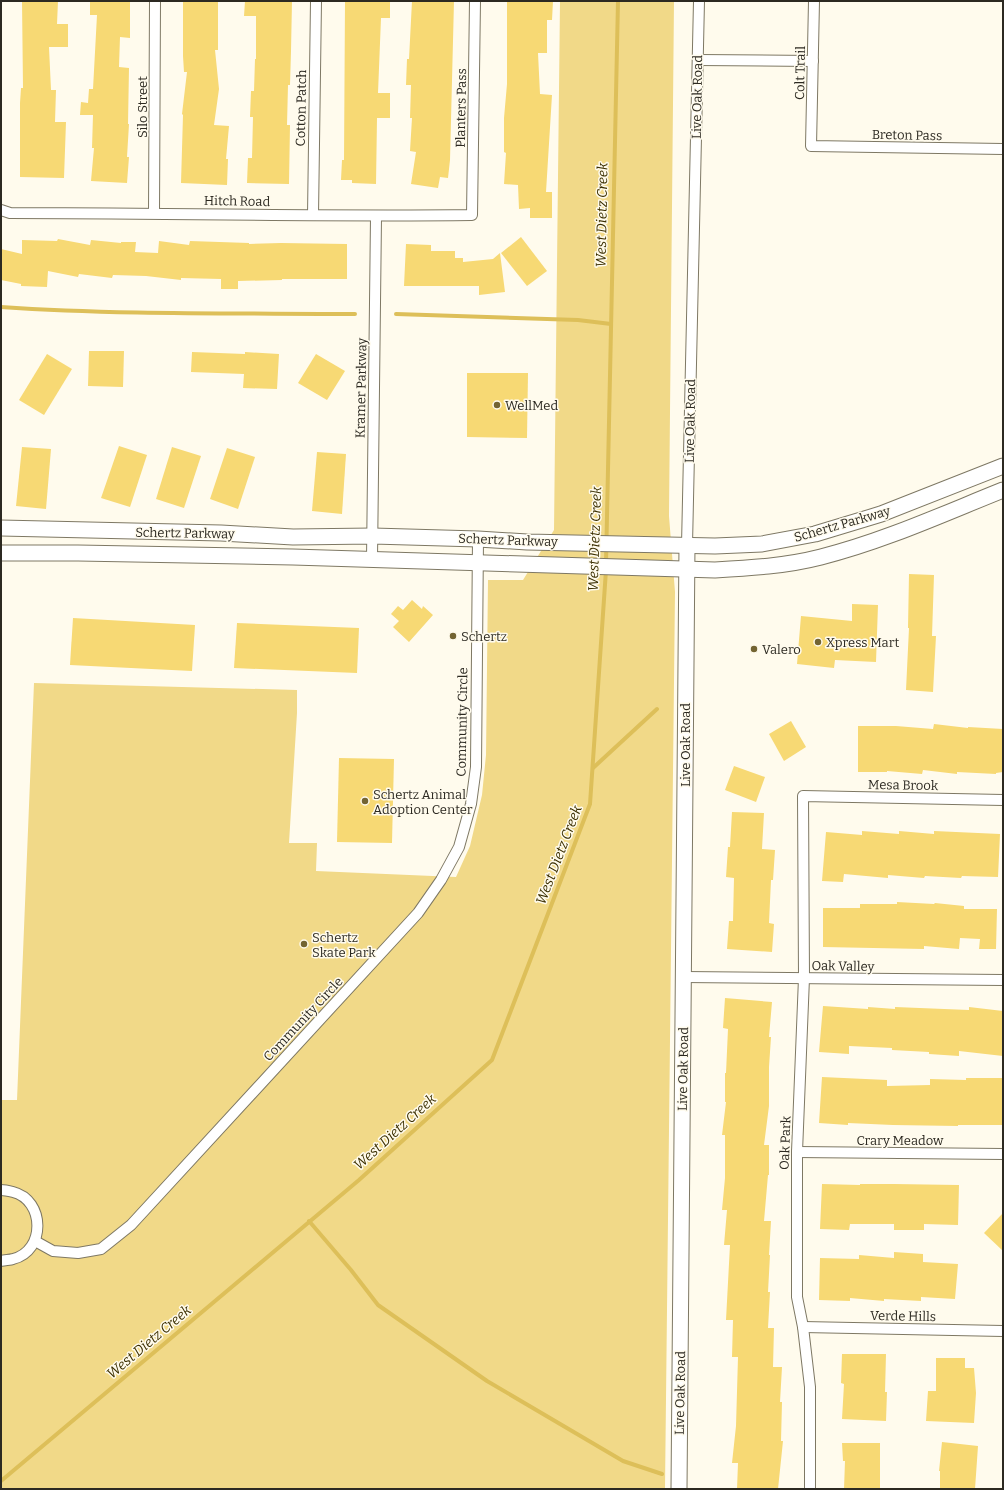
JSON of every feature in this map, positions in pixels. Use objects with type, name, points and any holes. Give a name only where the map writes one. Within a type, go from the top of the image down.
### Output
[{"type":"main road","name":"Schertz Parkway","points":[[1,528],[293,536],[373,536],[527,542],[715,546],[762,544],[815,534],[882,514],[1003,466]]},
{"type":"main road","name":"Schertz Parkway","points":[[1,553],[221,555],[715,570],[764,567],[820,557],[889,536],[1003,490]]},
{"type":"main road","points":[[78,530],[78,553]]},
{"type":"main road","points":[[221,533],[221,555]]},
{"type":"main road","points":[[293,536],[293,557]]},
{"type":"main road","name":"Live Oak Road","points":[[679,1489],[687,545]]},
{"type":"street","name":"Silo Street","points":[[154,213],[155,1]]},
{"type":"street","name":"Cotton Patch","points":[[313,215],[316,1]]},
{"type":"street","name":"Planters Pass","points":[[472,216],[475,1]]},
{"type":"street","name":"Live Oak Road","points":[[687,545],[699,1]]},
{"type":"street","name":"Colt Trail","points":[[811,146],[814,1]]},
{"type":"street","points":[[698,60],[813,62]]},
{"type":"street","name":"Breton Pass","points":[[811,146],[1003,149]]},
{"type":"street","name":"Hitch Road","points":[[1,210],[10,213],[154,213],[376,217],[472,216]]},
{"type":"street","name":"Kramer Parkway","points":[[372,559],[376,217]]},
{"type":"street","name":"Community Circle","points":[[35,1241],[53,1251],[78,1254],[101,1248],[131,1225],[418,913],[441,880],[460,847],[471,804],[476,767],[478,539]]},
{"type":"street","name":"Mesa Brook","points":[[803,796],[1003,800]]},
{"type":"street","name":"Oak Park","points":[[803,796],[804,978],[797,1152],[797,1297],[803,1327],[810,1387],[810,1489]]},
{"type":"street","name":"Oak Valley","points":[[684,977],[1003,980]]},
{"type":"street","name":"Crary Meadow","points":[[797,1152],[1003,1154]]},
{"type":"street","points":[[1,1190],[19,1194],[30,1202],[37,1214],[38,1221],[35,1241],[26,1252],[14,1259],[1,1261]]},
{"type":"street","name":"Verde Hills","points":[[803,1327],[1003,1331]]},
{"type":"shaded area","points":[[560,1],[674,1],[669,516],[675,592],[665,1489],[1,1489],[1,1100],[17,1100],[34,683],[297,690],[297,713],[289,843],[317,843],[316,871],[456,877],[470,846],[482,795],[486,755],[488,580],[523,580],[554,530]]},
{"type":"building","points":[[22,1],[58,1],[57,24],[68,24],[68,47],[49,47],[51,90],[56,90],[55,122],[66,122],[64,178],[20,177],[20,103],[21,88],[23,88]]},
{"type":"building","points":[[90,1],[130,1],[130,38],[120,37],[119,67],[129,68],[129,124],[127,157],[129,157],[127,183],[91,181],[94,148],[92,148],[93,115],[80,115],[81,102],[88,103],[89,89],[93,89],[97,15],[90,15]]},
{"type":"building","points":[[183,1],[218,1],[218,50],[215,50],[219,89],[214,125],[229,126],[226,159],[228,159],[227,185],[181,183],[182,114],[187,72],[184,72],[183,56]]},
{"type":"building","points":[[245,1],[292,1],[290,85],[288,85],[287,125],[290,125],[289,184],[247,183],[248,158],[252,158],[253,117],[250,117],[251,91],[254,91],[256,59],[256,16],[244,16]]},
{"type":"building","points":[[345,1],[390,1],[390,18],[381,18],[378,93],[390,93],[390,118],[377,118],[376,184],[352,183],[352,180],[341,180],[342,160],[344,160]]},
{"type":"building","points":[[412,1],[454,1],[450,160],[448,178],[440,177],[438,188],[411,184],[416,152],[410,151],[412,118],[410,118],[411,85],[406,85]]},
{"type":"building","points":[[507,1],[553,1],[552,20],[547,20],[547,53],[538,53],[540,94],[552,95],[546,192],[552,192],[552,218],[530,218],[530,208],[519,209],[518,185],[504,184],[506,153],[504,152],[504,118],[507,84]]},
{"type":"building","points":[[521,237],[547,271],[527,286],[501,253]]},
{"type":"building","points":[[58,239],[90,245],[91,240],[121,243],[136,242],[135,252],[158,253],[159,241],[189,245],[190,241],[249,244],[347,244],[347,279],[238,281],[238,289],[221,289],[221,279],[181,278],[181,280],[146,276],[113,275],[112,278],[79,274],[78,277],[48,271],[47,287],[21,286],[21,284],[1,280],[1,249],[22,254],[22,240],[57,241]]},
{"type":"building","points":[[406,244],[431,245],[431,251],[455,251],[455,258],[463,258],[463,262],[493,259],[500,253],[505,292],[479,295],[479,286],[404,286]]},
{"type":"building","points":[[89,351],[124,351],[123,387],[88,386]]},
{"type":"building","points":[[192,352],[245,354],[245,352],[279,354],[277,389],[243,388],[244,374],[191,372]]},
{"type":"building","points":[[47,354],[72,369],[44,415],[19,400]]},
{"type":"building","points":[[316,354],[345,371],[327,400],[298,383]]},
{"type":"building","name":"WellMed","points":[[467,373],[528,373],[527,438],[467,437]]},
{"type":"building","points":[[119,446],[147,455],[130,507],[101,498]]},
{"type":"building","points":[[22,447],[51,449],[46,509],[16,506]]},
{"type":"building","points":[[172,447],[201,456],[184,508],[156,499]]},
{"type":"building","points":[[227,448],[255,457],[238,509],[210,499]]},
{"type":"building","points":[[317,452],[346,454],[342,514],[312,511]]},
{"type":"building","points":[[909,574],[934,575],[932,636],[936,636],[933,692],[906,690],[909,628]]},
{"type":"building","points":[[412,600],[422,609],[423,606],[433,615],[409,642],[393,627],[399,621],[391,614],[398,606],[403,610]]},
{"type":"building","points":[[852,604],[878,605],[876,662],[835,660],[834,668],[797,664],[801,616],[852,621]]},
{"type":"building","points":[[73,618],[195,625],[192,671],[70,665]]},
{"type":"building","points":[[237,623],[359,628],[357,673],[234,668]]},
{"type":"building","points":[[791,721],[806,747],[784,761],[769,734]]},
{"type":"building","points":[[934,724],[968,728],[1003,729],[1003,772],[996,774],[957,772],[957,774],[923,770],[922,774],[887,771],[858,772],[858,726],[896,726],[933,729]]},
{"type":"building","name":"Schertz Animal Adoption Center","points":[[339,758],[394,759],[392,843],[337,842]]},
{"type":"building","points":[[734,766],[765,777],[756,802],[725,790]]},
{"type":"building","points":[[732,812],[764,813],[762,849],[775,850],[773,880],[771,880],[769,923],[774,924],[772,952],[727,949],[729,921],[733,921],[734,878],[726,877],[728,847],[730,847]]},
{"type":"building","points":[[862,831],[899,834],[899,831],[934,834],[934,831],[1000,834],[998,877],[962,876],[961,878],[925,876],[924,878],[888,875],[888,878],[844,874],[843,882],[822,881],[826,832],[862,835]]},
{"type":"building","points":[[897,902],[935,903],[964,906],[964,909],[997,909],[996,949],[979,949],[980,939],[960,938],[959,949],[924,946],[924,949],[823,947],[823,908],[860,908],[860,904],[897,904]]},
{"type":"building","points":[[725,998],[772,1002],[769,1037],[771,1037],[769,1106],[764,1145],[769,1145],[769,1175],[764,1221],[771,1221],[768,1328],[774,1328],[773,1367],[782,1367],[780,1402],[782,1402],[781,1441],[783,1441],[778,1489],[737,1489],[738,1463],[732,1463],[736,1426],[738,1357],[732,1357],[733,1320],[726,1320],[730,1245],[724,1245],[727,1210],[722,1210],[725,1178],[725,1135],[722,1135],[726,1102],[725,1073],[728,1029],[723,1028]]},
{"type":"building","points":[[823,1006],[868,1009],[868,1007],[895,1009],[895,1007],[969,1010],[969,1007],[1003,1011],[1003,1056],[959,1051],[959,1056],[929,1054],[929,1052],[892,1050],[892,1048],[849,1046],[849,1054],[819,1052]]},
{"type":"building","points":[[822,1077],[887,1080],[887,1086],[930,1085],[930,1079],[966,1080],[966,1078],[1003,1078],[1003,1125],[958,1126],[848,1123],[848,1125],[819,1123]]},
{"type":"building","points":[[822,1184],[959,1185],[958,1225],[924,1224],[924,1230],[894,1230],[894,1224],[850,1224],[849,1230],[820,1229]]},
{"type":"building","points":[[1003,1213],[1003,1251],[984,1233]]},
{"type":"building","points":[[894,1252],[923,1254],[923,1262],[958,1264],[955,1299],[921,1297],[921,1301],[884,1299],[884,1301],[850,1298],[850,1301],[819,1300],[820,1258],[859,1259],[859,1255],[894,1258]]},
{"type":"building","points":[[842,1354],[886,1354],[886,1421],[842,1419],[844,1384],[841,1383]]},
{"type":"building","points":[[936,1358],[965,1358],[965,1368],[974,1368],[976,1393],[974,1423],[926,1421],[928,1391],[936,1391]]},
{"type":"building","points":[[942,1442],[978,1446],[975,1489],[940,1489],[939,1471]]},
{"type":"building","points":[[842,1443],[880,1443],[880,1489],[844,1489],[845,1461],[843,1461]]},
{"type":"waterway","name":"West Dietz Creek","points":[[606,563],[618,1]]},
{"type":"waterway","points":[[1,307],[45,310],[134,312],[355,314]]},
{"type":"waterway","points":[[396,314],[578,320],[611,324]]},
{"type":"waterway","name":"West Dietz Creek","points":[[1,1481],[359,1180],[492,1060],[590,804],[606,570]]},
{"type":"waterway","points":[[593,768],[657,709]]},
{"type":"waterway","points":[[309,1221],[351,1270],[378,1305],[487,1381],[623,1461],[662,1474]]},
{"type":"place","name":"WellMed","points":[[497,405]]},
{"type":"place","name":"Schertz","points":[[453,636]]},
{"type":"place","name":"Xpress Mart","points":[[818,642]]},
{"type":"place","name":"Valero","points":[[754,649]]},
{"type":"place","name":"Schertz Animal Adoption Center","points":[[365,801]]},
{"type":"place","name":"Schertz Skate Park","points":[[304,944]]}]
